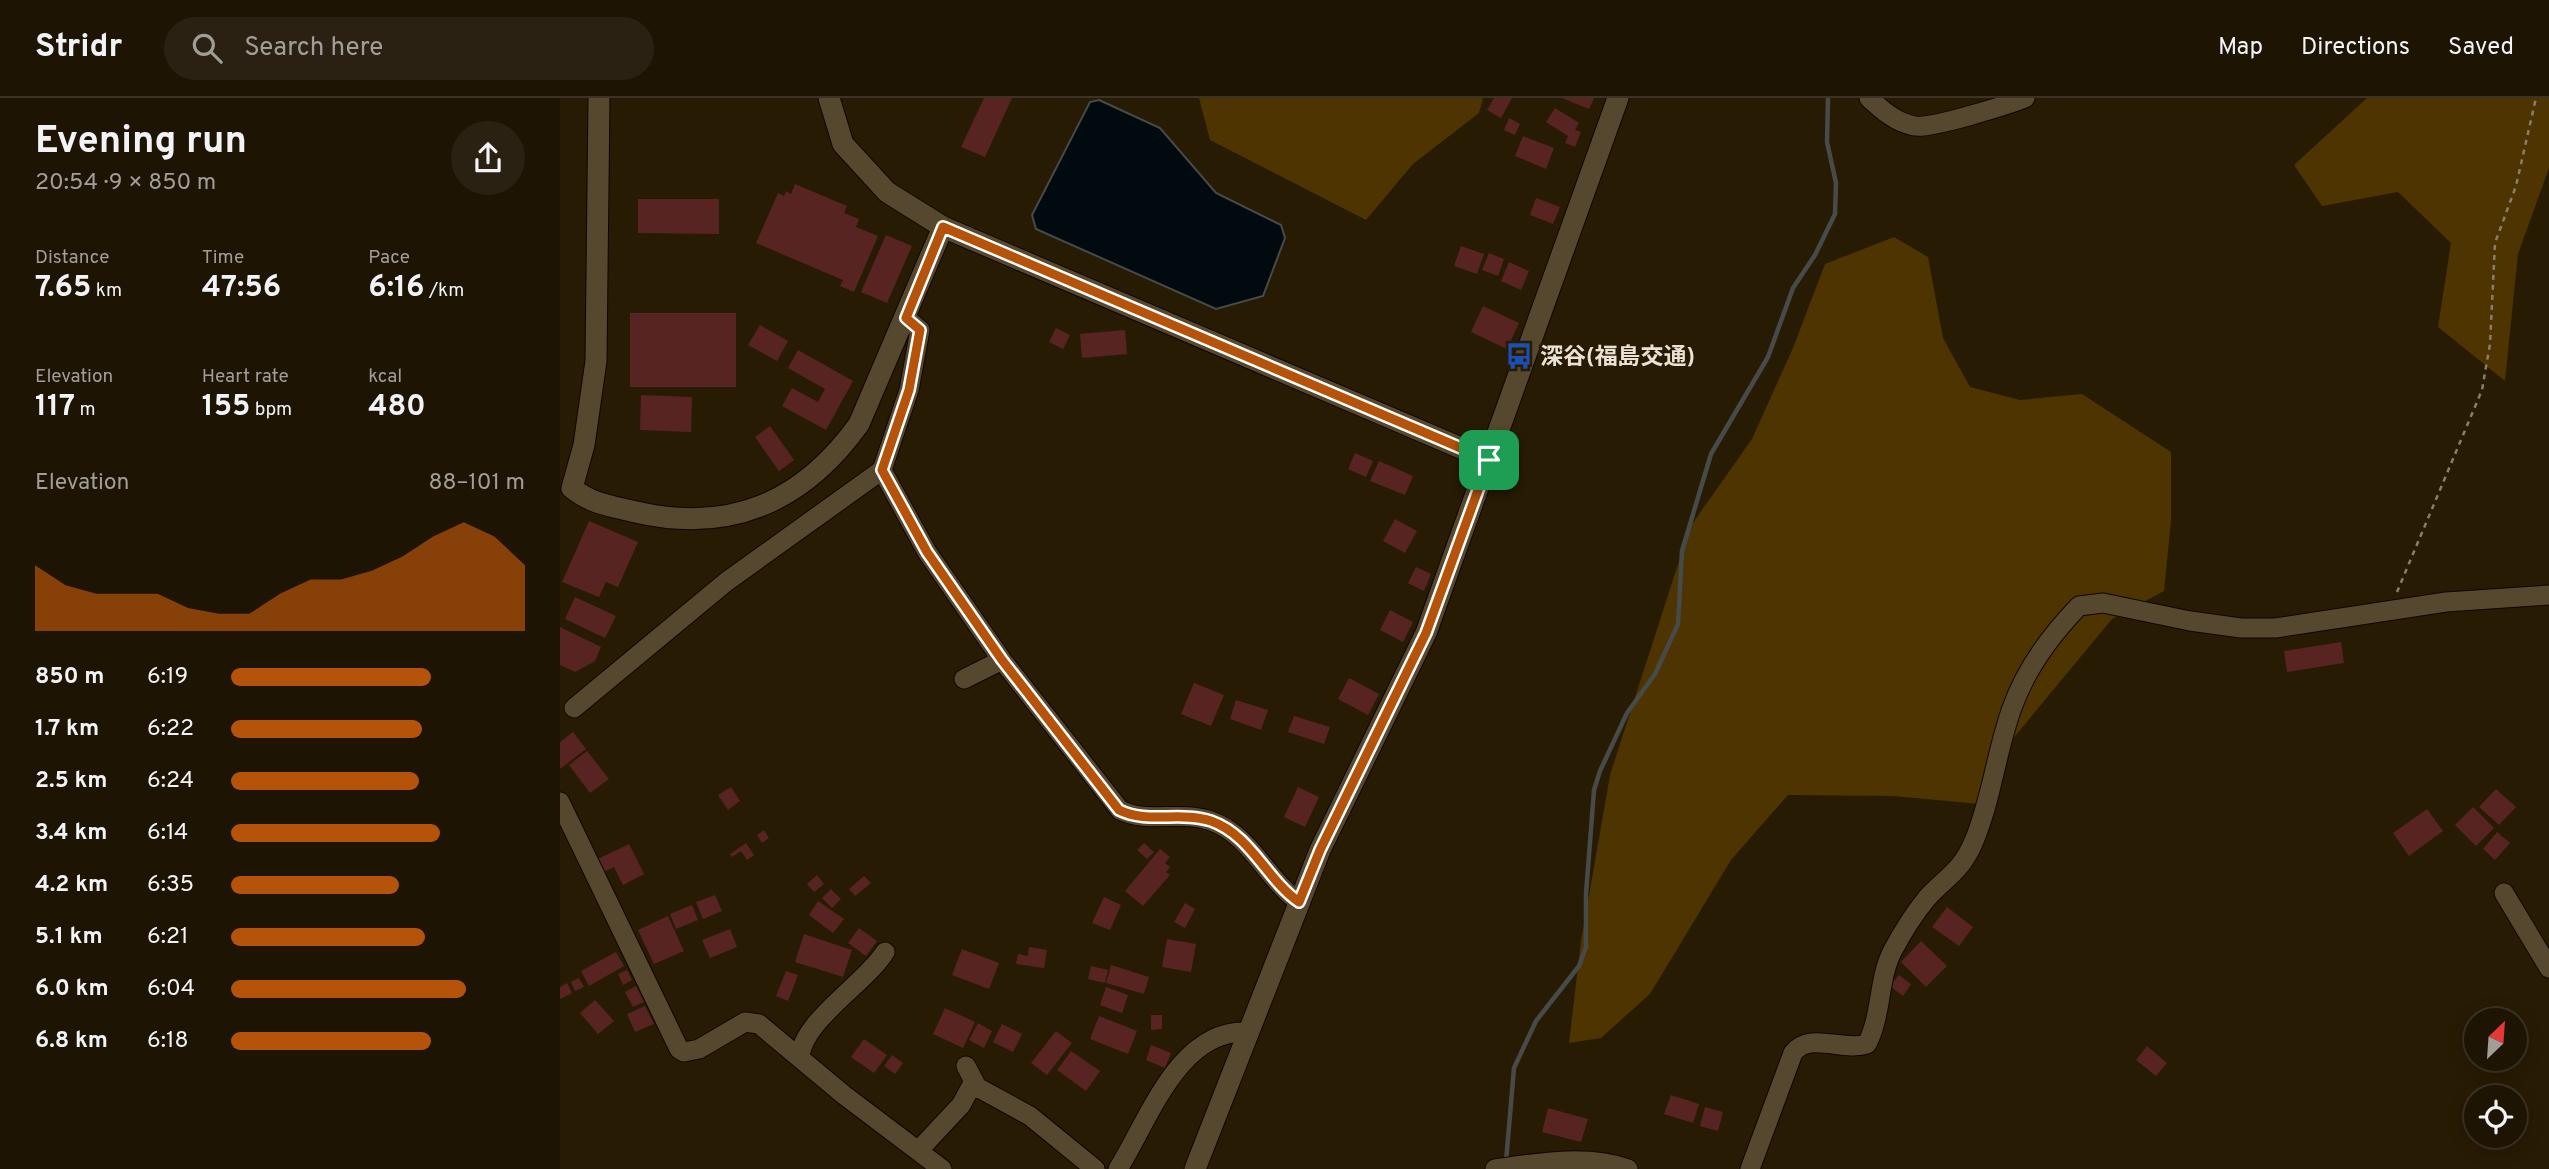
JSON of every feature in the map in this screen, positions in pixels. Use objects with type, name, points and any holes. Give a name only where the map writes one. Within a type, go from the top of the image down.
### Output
[{"type":"street","points":[[599,98],[596,361],[583,445],[572,488],[587,500],[668,519],[716,519],[761,507],[802,485],[841,449],[859,424],[943,227]]},
{"type":"street","points":[[829,98],[843,144],[887,192],[943,227],[1489,460]]},
{"type":"street","points":[[1195,1169],[1320,850],[1426,633],[1618,98]]},
{"type":"street","points":[[1869,98],[1892,118],[1916,127],[1996,109],[2025,98]]},
{"type":"street","points":[[574,708],[726,582],[882,470],[909,390],[920,330],[906,318]]},
{"type":"street","points":[[882,470],[927,552],[1002,660],[1119,810],[1141,817],[1176,815],[1211,821],[1236,835],[1256,855],[1280,889],[1299,902]]},
{"type":"street","points":[[1750,1169],[1793,1053],[1800,1045],[1808,1041],[1840,1047],[1867,1044],[1875,1029],[1890,955],[1910,920],[1929,896],[1952,877],[1964,860],[1989,802],[2012,706],[2042,647],[2079,606],[2102,603],[2190,621],[2241,628],[2303,625],[2389,609],[2488,598],[2549,595]]},
{"type":"street","points":[[964,679],[1002,660]]},
{"type":"street","points":[[560,802],[679,1049],[684,1052],[699,1049],[736,1025],[753,1021],[942,1169]]},
{"type":"street","points":[[2504,893],[2549,968]]},
{"type":"street","points":[[800,1057],[801,1049],[813,1029],[885,952]]},
{"type":"street","points":[[1118,1169],[1153,1102],[1190,1056],[1202,1045],[1229,1033],[1247,1032]]},
{"type":"street","points":[[918,1151],[961,1105],[970,1074],[993,1098],[1030,1116],[1095,1169]]},
{"type":"street","points":[[1495,1169],[1589,1162],[1612,1163],[1628,1169]]},
{"type":"path","points":[[2389,609],[2482,390],[2490,344],[2495,243],[2516,186],[2536,98]]},
{"type":"shaded area","points":[[1199,98],[1483,98],[1479,113],[1413,164],[1366,220],[1210,140]]},
{"type":"shaded area","points":[[2367,98],[2549,98],[2549,168],[2518,254],[2505,381],[2438,327],[2451,243],[2398,192],[2322,206],[2294,165]]},
{"type":"shaded area","points":[[1099,100],[1160,128],[1216,193],[1281,225],[1285,238],[1263,296],[1216,309],[1036,229],[1032,215],[1090,102]]},
{"type":"shaded area","points":[[1894,237],[1928,257],[1943,338],[1970,387],[2020,400],[2082,394],[2171,452],[2171,521],[2164,591],[2112,619],[2006,747],[1980,804],[1893,796],[1788,795],[1731,860],[1650,994],[1601,1038],[1569,1043],[1581,941],[1610,775],[1690,527],[1752,439],[1793,348],[1825,264]]},
{"type":"building","points":[[984,98],[1012,98],[985,157],[961,147]]},
{"type":"building","points":[[1494,98],[1512,98],[1501,118],[1487,110]]},
{"type":"building","points":[[1562,98],[1594,98],[1589,109]]},
{"type":"building","points":[[1555,108],[1579,123],[1575,130],[1581,132],[1575,147],[1565,143],[1568,136],[1546,122]]},
{"type":"building","points":[[1509,118],[1520,124],[1515,135],[1504,130]]},
{"type":"building","points":[[1523,136],[1554,148],[1546,169],[1515,156]]},
{"type":"building","points":[[795,184],[847,206],[844,213],[859,219],[856,227],[878,236],[854,292],[840,286],[843,280],[756,243],[778,193],[784,196],[786,191],[791,194]]},
{"type":"building","points":[[1536,198],[1560,207],[1553,224],[1530,215]]},
{"type":"building","points":[[638,199],[719,199],[719,234],[638,233]]},
{"type":"building","points":[[886,235],[912,246],[887,303],[861,292]]},
{"type":"building","points":[[1461,246],[1484,254],[1477,274],[1454,266]]},
{"type":"building","points":[[1489,253],[1504,259],[1498,276],[1482,270]]},
{"type":"building","points":[[1509,262],[1529,271],[1521,290],[1501,281]]},
{"type":"building","points":[[1483,306],[1519,323],[1507,349],[1471,332]]},
{"type":"building","points":[[630,313],[736,313],[736,387],[630,387]]},
{"type":"building","points":[[760,325],[788,341],[777,361],[748,345]]},
{"type":"building","points":[[1056,328],[1070,335],[1063,349],[1049,342]]},
{"type":"building","points":[[1125,330],[1127,354],[1082,358],[1080,334]]},
{"type":"building","points":[[798,350],[853,381],[826,430],[782,406],[792,388],[818,402],[825,389],[788,368]]},
{"type":"building","points":[[641,395],[692,397],[691,432],[640,430]]},
{"type":"building","points":[[770,426],[794,460],[779,471],[755,437]]},
{"type":"building","points":[[1355,453],[1373,461],[1366,477],[1348,469]]},
{"type":"building","points":[[1379,461],[1413,476],[1405,495],[1370,481]]},
{"type":"building","points":[[1395,519],[1417,531],[1405,553],[1383,541]]},
{"type":"building","points":[[589,521],[638,542],[618,587],[606,582],[599,597],[562,582]]},
{"type":"building","points":[[1416,567],[1431,574],[1424,591],[1408,583]]},
{"type":"building","points":[[575,597],[616,616],[605,638],[565,619]]},
{"type":"building","points":[[1390,610],[1413,622],[1403,642],[1380,630]]},
{"type":"building","points":[[560,627],[601,647],[595,661],[575,672],[560,665]]},
{"type":"building","points":[[2341,642],[2344,663],[2287,672],[2284,651]]},
{"type":"building","points":[[1349,678],[1379,694],[1368,715],[1338,699]]},
{"type":"building","points":[[1194,683],[1224,695],[1211,726],[1181,714]]},
{"type":"building","points":[[1236,700],[1268,710],[1261,730],[1230,719]]},
{"type":"building","points":[[1294,716],[1330,727],[1324,744],[1288,732]]},
{"type":"building","points":[[573,732],[586,749],[560,769],[560,742]]},
{"type":"building","points":[[587,751],[609,779],[590,793],[569,765]]},
{"type":"building","points":[[731,787],[740,801],[728,810],[718,795]]},
{"type":"building","points":[[1298,787],[1319,797],[1305,827],[1284,817]]},
{"type":"building","points":[[2496,789],[2516,807],[2499,825],[2479,807]]},
{"type":"building","points":[[2473,807],[2494,828],[2476,846],[2455,825]]},
{"type":"building","points":[[2427,809],[2443,831],[2409,856],[2393,833]]},
{"type":"building","points":[[764,830],[769,838],[762,843],[757,835]]},
{"type":"building","points":[[2497,832],[2510,843],[2495,860],[2483,849]]},
{"type":"building","points":[[746,843],[754,855],[747,860],[741,851],[732,857],[730,854]]},
{"type":"building","points":[[1144,843],[1154,852],[1147,859],[1137,850]]},
{"type":"building","points":[[629,844],[644,874],[623,885],[614,867],[602,873],[596,860]]},
{"type":"building","points":[[1160,849],[1170,857],[1165,863],[1170,867],[1166,872],[1170,875],[1143,906],[1125,891]]},
{"type":"building","points":[[817,875],[824,884],[814,892],[807,884]]},
{"type":"building","points":[[864,876],[871,883],[855,896],[849,889]]},
{"type":"building","points":[[831,889],[841,899],[832,908],[822,898]]},
{"type":"building","points":[[715,895],[722,911],[703,919],[696,902]]},
{"type":"building","points":[[1104,897],[1121,905],[1110,930],[1092,923]]},
{"type":"building","points":[[818,901],[844,919],[833,933],[809,915]]},
{"type":"building","points":[[1185,903],[1195,909],[1185,928],[1174,922]]},
{"type":"building","points":[[692,905],[698,920],[676,929],[670,914]]},
{"type":"building","points":[[1947,907],[1973,927],[1959,946],[1932,927]]},
{"type":"building","points":[[668,916],[684,951],[654,964],[638,930]]},
{"type":"building","points":[[859,928],[877,941],[866,956],[848,943]]},
{"type":"building","points":[[730,929],[737,947],[710,958],[702,940]]},
{"type":"building","points":[[804,934],[852,950],[843,977],[795,962]]},
{"type":"building","points":[[1167,939],[1196,944],[1191,972],[1162,967]]},
{"type":"building","points":[[1921,941],[1947,966],[1926,987],[1901,962]]},
{"type":"building","points":[[1029,947],[1047,950],[1044,968],[1016,964],[1018,954],[1028,956]]},
{"type":"building","points":[[962,949],[999,963],[989,989],[952,975]]},
{"type":"building","points":[[616,952],[624,966],[589,986],[581,971]]},
{"type":"building","points":[[1111,965],[1149,977],[1144,994],[1106,983]]},
{"type":"building","points":[[1091,966],[1108,970],[1105,983],[1088,979]]},
{"type":"building","points":[[627,970],[632,980],[623,985],[618,974]]},
{"type":"building","points":[[786,971],[798,975],[788,1001],[776,996]]},
{"type":"building","points":[[1899,975],[1911,984],[1903,996],[1890,986]]},
{"type":"building","points":[[579,978],[584,987],[575,991],[571,982]]},
{"type":"building","points":[[567,983],[572,993],[560,999],[560,987]]},
{"type":"building","points":[[636,986],[644,1002],[633,1007],[625,992]]},
{"type":"building","points":[[1106,987],[1128,995],[1122,1013],[1100,1005]]},
{"type":"building","points":[[595,1000],[614,1021],[598,1034],[580,1013]]},
{"type":"building","points":[[645,1006],[654,1024],[635,1032],[627,1014]]},
{"type":"building","points":[[945,1008],[975,1022],[963,1048],[933,1034]]},
{"type":"building","points":[[1151,1015],[1162,1015],[1162,1029],[1151,1030]]},
{"type":"building","points":[[1099,1016],[1137,1031],[1128,1054],[1090,1039]]},
{"type":"building","points":[[978,1023],[992,1031],[984,1048],[969,1040]]},
{"type":"building","points":[[1002,1024],[1022,1034],[1013,1052],[993,1042]]},
{"type":"building","points":[[1056,1031],[1072,1043],[1047,1075],[1031,1063]]},
{"type":"building","points":[[864,1039],[887,1055],[874,1073],[851,1057]]},
{"type":"building","points":[[1151,1045],[1171,1053],[1165,1068],[1146,1060]]},
{"type":"building","points":[[2147,1046],[2167,1063],[2156,1076],[2136,1060]]},
{"type":"building","points":[[1071,1051],[1100,1071],[1086,1091],[1057,1070]]},
{"type":"building","points":[[892,1055],[903,1063],[895,1074],[884,1066]]},
{"type":"building","points":[[1671,1095],[1699,1104],[1693,1123],[1664,1114]]},
{"type":"building","points":[[1705,1107],[1723,1112],[1718,1131],[1700,1126]]},
{"type":"building","points":[[1548,1108],[1588,1119],[1581,1142],[1542,1132]]},
{"type":"waterway","points":[[1506,1162],[1514,1068],[1536,1021],[1579,966],[1586,947],[1586,894],[1594,790],[1600,771],[1627,713],[1655,674],[1678,624],[1682,551],[1711,454],[1768,357],[1793,288],[1815,255],[1835,214],[1836,183],[1827,142],[1828,98]]},
{"type":"place","name":"深谷(福島交通)","points":[[1519,356]]},
{"type":"route","points":[[943,227],[1489,460],[1426,633],[1320,850],[1299,902],[1280,889],[1256,855],[1236,835],[1211,821],[1176,815],[1141,817],[1119,810],[1002,660],[927,552],[882,470],[909,390],[920,330],[906,318],[943,227]]}]
